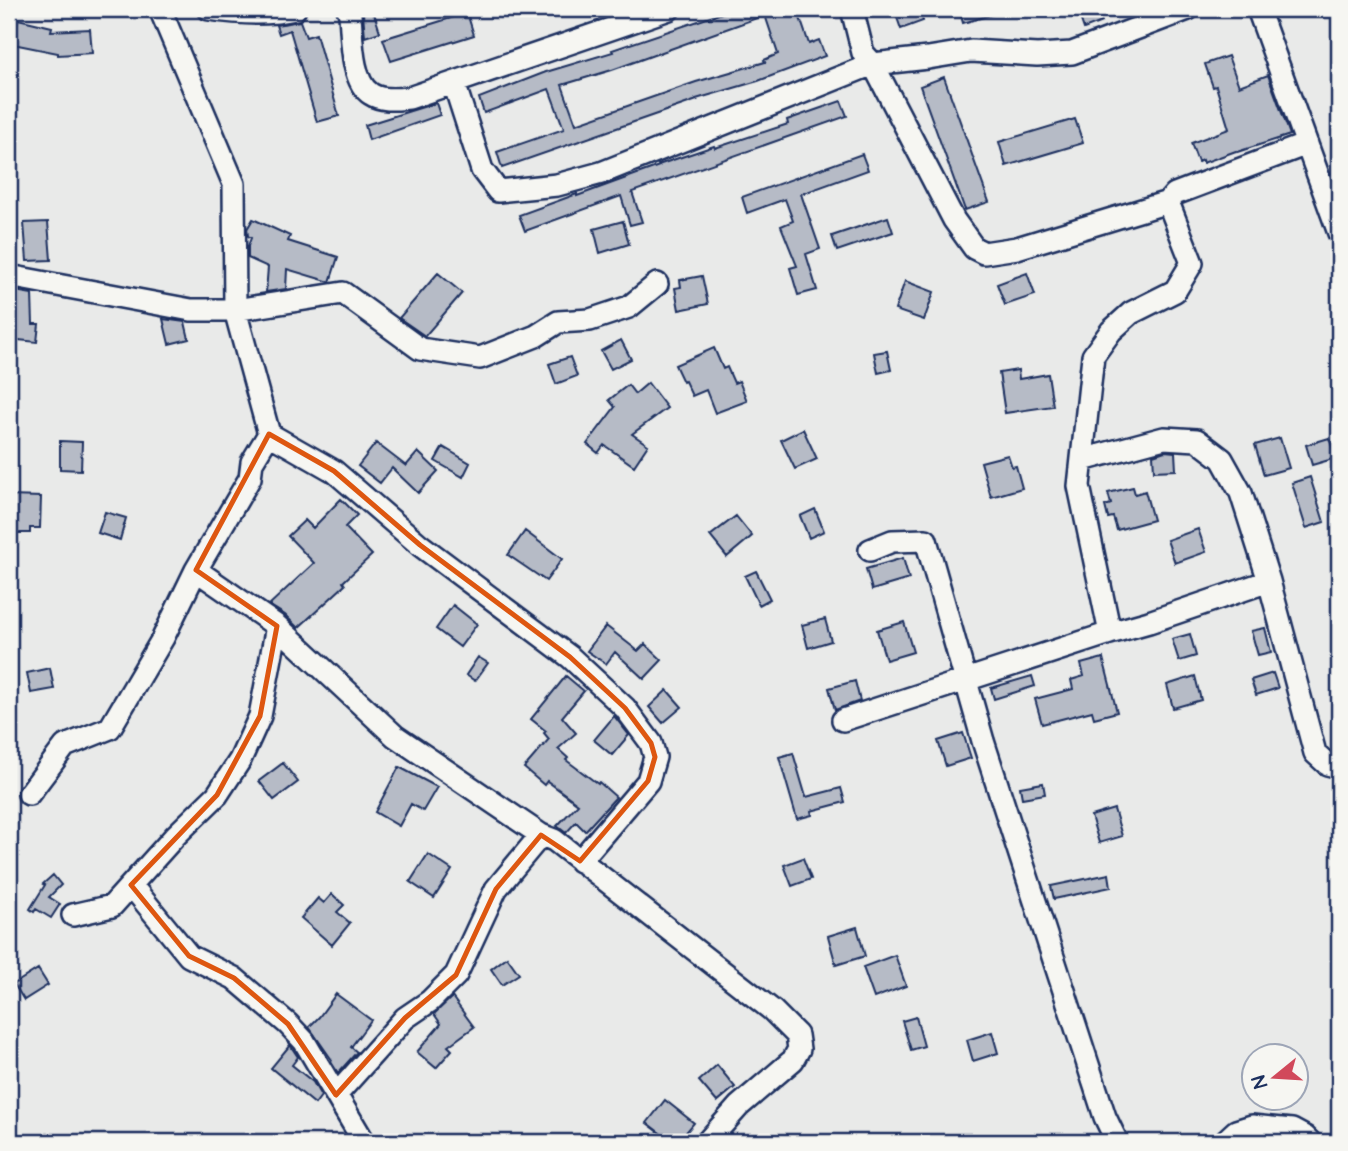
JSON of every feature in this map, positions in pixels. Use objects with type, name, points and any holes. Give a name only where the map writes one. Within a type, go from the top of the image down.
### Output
[{"type":"street","points":[[160,9],[234,184],[235,310],[269,434],[334,471],[420,545],[570,657],[625,708],[652,743],[655,757],[648,781],[580,861]]},
{"type":"street","points":[[209,9],[264,12],[295,9]]},
{"type":"street","points":[[348,9],[353,58],[360,81],[370,94],[388,99],[409,98],[669,9]]},
{"type":"street","points":[[852,9],[863,53],[873,64],[954,220],[974,248],[984,253],[1017,248],[1168,202],[1175,194],[1307,144]]},
{"type":"street","points":[[454,83],[482,170],[498,191],[557,185],[601,173],[873,64],[971,51],[1037,55],[1072,53],[1188,9]]},
{"type":"street","points":[[1258,9],[1339,233]]},
{"type":"street","points":[[1110,633],[1079,486],[1093,356],[1111,331],[1131,313],[1175,291],[1192,263],[1168,202]]},
{"type":"street","points":[[9,276],[191,310],[235,310],[343,293],[420,349],[480,358],[536,336],[558,322],[590,320],[629,307],[657,284]]},
{"type":"street","points":[[29,794],[65,746],[110,728],[163,638],[196,570],[250,478],[252,462],[269,434]]},
{"type":"street","points":[[1082,460],[1164,438],[1196,440],[1222,459],[1241,493],[1269,580],[1315,753],[1327,764],[1339,767]]},
{"type":"street","points":[[870,550],[892,541],[926,540],[983,741],[1101,1104],[1117,1142]]},
{"type":"street","points":[[196,570],[277,626],[395,736],[541,835],[554,840],[772,1010],[797,1035],[799,1049],[793,1060],[739,1106],[707,1142]]},
{"type":"street","points":[[843,720],[964,679],[1149,622],[1269,580]]},
{"type":"street","points":[[73,915],[112,906],[176,835],[217,795],[240,760],[260,716],[277,626]]},
{"type":"street","points":[[336,1095],[405,1018],[430,1001],[456,975],[496,889],[541,835]]},
{"type":"street","points":[[131,885],[189,956],[234,978],[288,1024],[303,1041],[364,1142]]},
{"type":"street","points":[[1224,1142],[1236,1131],[1252,1126],[1292,1130],[1310,1142]]},
{"type":"highlighted area","points":[[269,434],[334,471],[420,545],[570,657],[625,708],[651,743],[655,757],[648,781],[580,861],[541,835],[496,889],[456,975],[405,1018],[336,1095],[288,1024],[234,978],[189,956],[131,885],[217,795],[260,716],[277,626],[196,570]]},
{"type":"building","points":[[734,9],[797,9],[809,44],[819,40],[825,56],[502,168],[497,152],[564,129],[549,89],[484,113],[479,98],[546,72],[613,52],[612,50]],"holes":[[[765,15],[778,54],[764,60],[765,62],[696,82],[576,124],[562,85],[612,70]]]},
{"type":"building","points":[[894,9],[919,9],[923,21],[901,29]]},
{"type":"building","points":[[959,9],[1000,9],[1001,12],[963,23]]},
{"type":"building","points":[[1077,9],[1125,9],[1125,10],[1084,29]]},
{"type":"building","points":[[373,10],[380,32],[365,37],[363,13]]},
{"type":"building","points":[[467,13],[474,35],[391,61],[383,39]]},
{"type":"building","points":[[18,19],[52,27],[51,31],[90,29],[92,53],[58,55],[13,44]]},
{"type":"building","points":[[300,21],[306,37],[316,34],[339,116],[317,122],[290,30],[279,34],[276,25]]},
{"type":"building","points":[[1228,56],[1239,86],[1268,75],[1290,135],[1203,163],[1202,160],[1198,162],[1191,143],[1229,129],[1216,86],[1213,87],[1205,64]]},
{"type":"building","points":[[944,77],[989,202],[965,210],[920,86]]},
{"type":"building","points":[[841,101],[847,116],[632,192],[642,222],[630,225],[621,196],[525,231],[519,215],[714,146],[715,148],[788,124],[787,120]]},
{"type":"building","points":[[436,103],[440,115],[369,140],[365,125]]},
{"type":"building","points":[[1075,119],[1083,143],[1006,166],[999,142]]},
{"type":"building","points":[[862,154],[868,170],[801,194],[820,249],[806,254],[817,290],[798,295],[790,268],[797,266],[781,226],[793,221],[785,199],[747,213],[742,197]]},
{"type":"building","points":[[888,217],[893,232],[837,251],[832,236]]},
{"type":"building","points":[[253,219],[290,236],[288,241],[338,257],[330,282],[287,269],[286,289],[266,292],[268,267],[248,258],[251,238],[247,229]]},
{"type":"building","points":[[623,221],[629,244],[600,253],[594,229]]},
{"type":"building","points":[[48,222],[51,260],[27,261],[24,223]]},
{"type":"building","points":[[438,273],[462,293],[425,336],[399,318]]},
{"type":"building","points":[[1027,273],[1035,295],[1005,305],[997,284]]},
{"type":"building","points":[[702,276],[708,304],[679,310],[675,288],[681,287],[680,280]]},
{"type":"building","points":[[905,281],[934,292],[924,320],[895,310]]},
{"type":"building","points":[[15,291],[32,294],[33,324],[39,324],[37,342],[9,339],[9,321],[16,322]]},
{"type":"building","points":[[163,319],[185,322],[189,339],[169,344]]},
{"type":"building","points":[[621,340],[631,359],[611,369],[601,351]]},
{"type":"building","points":[[714,348],[723,369],[727,367],[734,383],[739,381],[747,401],[715,413],[706,390],[692,396],[675,365]]},
{"type":"building","points":[[887,351],[891,370],[878,373],[874,353]]},
{"type":"building","points":[[570,357],[577,376],[556,384],[549,364]]},
{"type":"building","points":[[1018,370],[1019,379],[1048,374],[1053,406],[1005,413],[999,373]]},
{"type":"building","points":[[648,383],[667,408],[632,434],[648,445],[634,466],[604,445],[598,453],[587,444],[615,407],[609,400],[628,385],[635,394]]},
{"type":"building","points":[[803,429],[817,459],[795,469],[781,440]]},
{"type":"building","points":[[1280,438],[1289,468],[1264,475],[1255,445]]},
{"type":"building","points":[[1329,438],[1336,458],[1312,465],[1306,445]]},
{"type":"building","points":[[60,441],[82,442],[81,470],[60,469]]},
{"type":"building","points":[[376,443],[406,466],[418,452],[438,471],[418,493],[392,468],[380,483],[358,466]]},
{"type":"building","points":[[443,447],[470,463],[463,477],[435,461]]},
{"type":"building","points":[[1165,451],[1175,452],[1176,470],[1154,471],[1153,455]]},
{"type":"building","points":[[1008,455],[1012,467],[1016,466],[1022,488],[991,497],[981,462]]},
{"type":"building","points":[[1310,477],[1324,522],[1306,528],[1292,483]]},
{"type":"building","points":[[1133,487],[1135,494],[1145,491],[1153,520],[1117,530],[1113,517],[1108,518],[1105,506],[1111,504],[1108,493]]},
{"type":"building","points":[[9,496],[41,497],[40,528],[30,528],[30,533],[14,533],[14,527],[9,527]]},
{"type":"building","points":[[341,499],[357,515],[345,527],[372,555],[343,582],[345,585],[298,628],[285,615],[269,605],[314,563],[288,536],[305,520],[313,528]]},
{"type":"building","points":[[815,509],[824,531],[809,538],[800,516]]},
{"type":"building","points":[[105,512],[126,518],[120,540],[98,533]]},
{"type":"building","points":[[736,516],[752,536],[727,557],[710,536]]},
{"type":"building","points":[[1198,529],[1206,552],[1175,563],[1167,540]]},
{"type":"building","points":[[525,531],[562,559],[546,581],[508,555]]},
{"type":"building","points":[[903,558],[909,579],[872,590],[866,569]]},
{"type":"building","points":[[756,571],[770,599],[759,605],[745,576]]},
{"type":"building","points":[[453,605],[477,624],[460,647],[436,629]]},
{"type":"building","points":[[825,619],[831,641],[808,648],[802,625]]},
{"type":"building","points":[[904,622],[913,652],[886,660],[877,630]]},
{"type":"building","points":[[606,626],[638,651],[645,644],[662,660],[644,679],[615,652],[606,664],[587,651]]},
{"type":"building","points":[[1265,628],[1271,652],[1258,655],[1251,631]]},
{"type":"building","points":[[1190,634],[1196,656],[1179,661],[1172,639]]},
{"type":"building","points":[[478,657],[488,663],[475,681],[466,675]]},
{"type":"building","points":[[1103,658],[1117,712],[1094,718],[1092,711],[1042,724],[1035,699],[1073,689],[1071,680],[1084,676],[1081,664]]},
{"type":"building","points":[[50,668],[54,689],[31,693],[27,673]]},
{"type":"building","points":[[1273,673],[1278,688],[1256,695],[1251,680]]},
{"type":"building","points":[[566,676],[584,691],[562,717],[576,733],[558,749],[568,758],[566,760],[616,797],[585,831],[576,822],[566,833],[557,826],[578,804],[547,781],[544,785],[524,768],[549,739],[544,733],[546,731],[531,719]]},
{"type":"building","points":[[1032,676],[1035,686],[994,699],[991,688]]},
{"type":"building","points":[[1195,676],[1201,700],[1173,708],[1167,685]]},
{"type":"building","points":[[855,681],[860,701],[835,710],[829,688]]},
{"type":"building","points":[[667,690],[682,707],[663,723],[649,707]]},
{"type":"building","points":[[614,716],[629,735],[612,755],[594,740]]},
{"type":"building","points":[[963,733],[971,758],[946,766],[938,741]]},
{"type":"building","points":[[793,753],[806,797],[841,788],[845,802],[811,811],[812,815],[797,819],[779,757]]},
{"type":"building","points":[[283,763],[298,782],[274,800],[259,781]]},
{"type":"building","points":[[399,767],[437,787],[423,811],[411,804],[399,826],[375,812]]},
{"type":"building","points":[[1043,783],[1045,794],[1022,798],[1020,787]]},
{"type":"building","points":[[1114,809],[1122,836],[1099,843],[1091,816]]},
{"type":"building","points":[[428,854],[452,870],[434,898],[410,882]]},
{"type":"building","points":[[803,858],[811,879],[792,886],[784,865]]},
{"type":"building","points":[[1109,874],[1111,887],[1054,899],[1051,886]]},
{"type":"building","points":[[53,875],[61,885],[49,897],[60,904],[51,918],[36,909],[34,912],[30,909],[45,885],[43,884]]},
{"type":"building","points":[[332,894],[344,905],[337,912],[350,923],[332,945],[301,918],[318,898],[324,903]]},
{"type":"building","points":[[857,927],[865,956],[836,965],[828,936]]},
{"type":"building","points":[[895,955],[906,986],[874,998],[863,967]]},
{"type":"building","points":[[507,957],[519,974],[502,985],[491,969]]},
{"type":"building","points":[[38,969],[48,985],[24,1000],[14,984]]},
{"type":"building","points":[[336,994],[371,1020],[351,1047],[357,1052],[338,1073],[309,1027]]},
{"type":"building","points":[[452,997],[474,1027],[448,1046],[452,1050],[436,1068],[417,1052],[441,1024],[434,1014]]},
{"type":"building","points":[[916,1017],[924,1046],[911,1050],[902,1021]]},
{"type":"building","points":[[992,1032],[998,1053],[973,1061],[967,1040]]},
{"type":"building","points":[[290,1045],[298,1057],[292,1065],[313,1082],[321,1096],[315,1104],[271,1068]]},
{"type":"building","points":[[717,1065],[735,1087],[717,1102],[699,1081]]},
{"type":"building","points":[[665,1100],[694,1123],[678,1142],[672,1142],[647,1123]]}]
